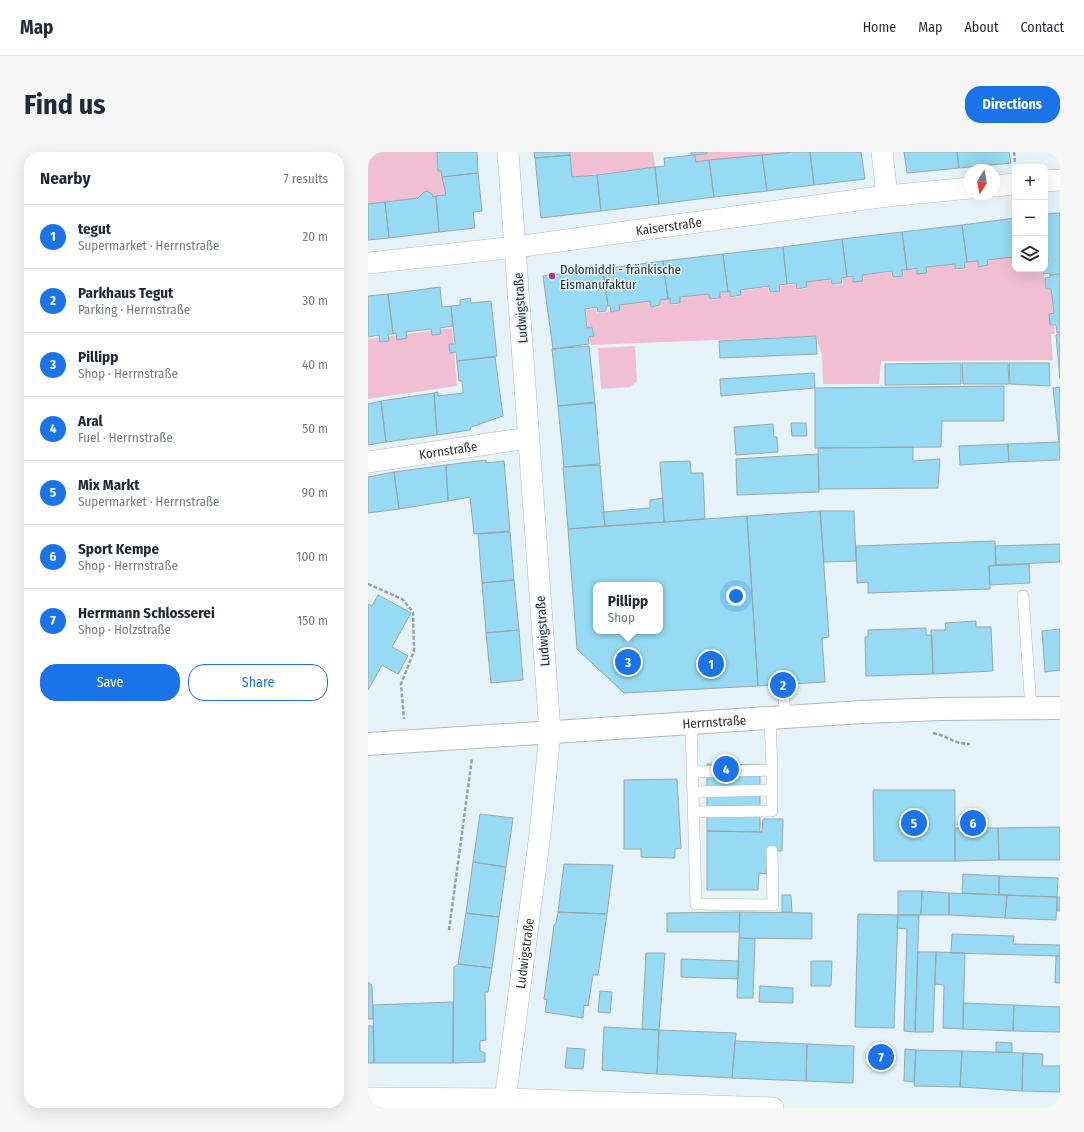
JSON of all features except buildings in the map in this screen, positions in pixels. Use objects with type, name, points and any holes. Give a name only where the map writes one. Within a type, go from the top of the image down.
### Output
[{"type":"street","name":"Ludwigstraße","points":[[504,1104],[540,834],[550,732],[508,152]]},
{"type":"street","points":[[882,152],[888,196]]},
{"type":"street","points":[[1000,183],[1012,176]]},
{"type":"street","points":[[1048,181],[1060,180]]},
{"type":"street","name":"Kaiserstraße","points":[[368,263],[516,247],[888,196],[964,189]]},
{"type":"street","name":"Kornstraße","points":[[368,462],[528,438]]},
{"type":"street","name":"Herrnstraße","points":[[368,744],[941,708],[1060,708]]},
{"type":"street","points":[[368,1098],[504,1104],[773,1108]]},
{"type":"lane","points":[[1023,596],[1031,708]]},
{"type":"lane","points":[[694,812],[772,815],[772,770],[783,685]]},
{"type":"lane","points":[[691,724],[696,904],[773,905],[772,851]]},
{"type":"lane","points":[[693,772],[772,770]]},
{"type":"lane","points":[[693,792],[772,790]]},
{"type":"path","points":[[1014,152],[1015,164]]},
{"type":"path","points":[[368,584],[402,599],[413,612],[414,651],[401,684],[406,742]]},
{"type":"path","points":[[449,930],[475,737]]},
{"type":"shaded area","points":[[368,152],[437,152],[438,171],[441,171],[446,195],[433,197],[432,194],[427,191],[418,198],[368,204]]},
{"type":"shaded area","points":[[570,152],[653,152],[655,167],[572,177]]},
{"type":"shaded area","points":[[707,152],[794,152],[696,162],[695,155],[707,154]]},
{"type":"shaded area","points":[[1012,257],[1012,272],[1043,272],[1046,290],[1051,289],[1053,313],[1049,314],[1050,326],[1054,326],[1055,334],[1051,334],[1053,360],[881,361],[879,384],[823,384],[822,356],[816,336],[591,345],[589,337],[594,336],[593,327],[588,327],[586,310],[596,308],[597,313],[620,311],[620,305],[650,301],[651,307],[661,306],[660,300],[669,299],[670,305],[680,304],[680,298],[709,294],[710,300],[720,299],[720,293],[729,292],[730,298],[741,296],[741,291],[768,287],[769,293],[781,291],[780,286],[796,284],[797,290],[807,288],[807,282],[830,280],[832,285],[843,284],[842,278],[852,277],[853,282],[864,281],[863,275],[891,272],[892,278],[904,276],[903,271],[916,269],[917,274],[927,273],[927,267],[954,264],[955,270],[965,269],[965,263],[977,261],[978,267],[988,266],[988,260]]},
{"type":"shaded area","points":[[452,328],[457,386],[368,399],[368,339]]},
{"type":"shaded area","points":[[635,346],[637,381],[630,387],[601,389],[598,348]]},
{"type":"place","name":"Dolomiddi - fränkische Eismanufaktur","points":[[552,276]]},
{"type":"place","name":"Pillipp","points":[[628,662]]},
{"type":"place","name":"tegut","points":[[711,664]]},
{"type":"place","name":"Parkhaus Tegut","points":[[783,685]]},
{"type":"place","name":"Aral","points":[[726,769]]},
{"type":"place","name":"Mix Markt","points":[[914,823]]},
{"type":"place","name":"Sport Kempe","points":[[973,823]]},
{"type":"place","name":"Herrmann Schlosserei","points":[[881,1057]]}]
